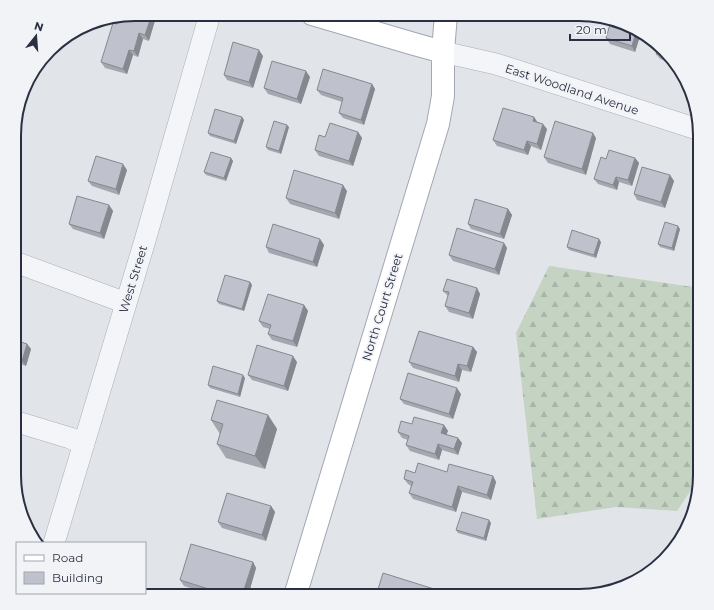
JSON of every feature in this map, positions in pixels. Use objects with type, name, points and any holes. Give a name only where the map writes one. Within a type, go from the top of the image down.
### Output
[{"type":"main road","points":[[336,21],[443,52]]},
{"type":"main road","name":"North Court Street","points":[[297,589],[438,124],[443,96],[443,52],[445,21]]},
{"type":"street","name":"West Street","points":[[54,542],[146,237],[208,21]]},
{"type":"street","name":"East Woodland Avenue","points":[[443,52],[496,64],[693,128]]},
{"type":"street","points":[[21,264],[126,303]]},
{"type":"street","points":[[21,423],[70,438],[84,444]]},
{"type":"green space","points":[[549,266],[693,287],[692,488],[677,511],[616,507],[537,519],[516,333]]},
{"type":"building","points":[[127,21],[150,21],[145,35],[139,33],[134,51],[129,50],[123,69],[101,62],[113,23],[117,24],[117,22]]},
{"type":"building","points":[[610,25],[635,36],[632,46],[606,38]]},
{"type":"building","points":[[233,42],[259,50],[249,82],[224,75]]},
{"type":"building","points":[[272,61],[306,71],[297,99],[264,88]]},
{"type":"building","points":[[323,69],[372,84],[361,120],[339,113],[343,98],[317,90]]},
{"type":"building","points":[[503,108],[534,117],[533,121],[543,124],[537,144],[527,141],[524,150],[493,140]]},
{"type":"building","points":[[215,109],[242,117],[234,141],[208,133]]},
{"type":"building","points":[[274,121],[287,125],[279,151],[266,147]]},
{"type":"building","points":[[555,121],[593,133],[582,169],[544,157]]},
{"type":"building","points":[[330,123],[358,132],[349,161],[315,150],[319,135],[325,137]]},
{"type":"building","points":[[609,150],[635,158],[628,180],[616,177],[613,185],[594,179],[601,157],[606,159]]},
{"type":"building","points":[[211,152],[231,158],[224,178],[204,172]]},
{"type":"building","points":[[96,156],[123,164],[116,189],[88,181]]},
{"type":"building","points":[[642,167],[670,175],[661,202],[634,194]]},
{"type":"building","points":[[294,170],[343,185],[335,213],[286,198]]},
{"type":"building","points":[[77,196],[109,205],[100,233],[69,224]]},
{"type":"building","points":[[475,199],[508,209],[500,234],[468,224]]},
{"type":"building","points":[[665,222],[678,226],[672,248],[658,244]]},
{"type":"building","points":[[273,224],[320,239],[313,262],[266,247]]},
{"type":"building","points":[[457,228],[504,243],[495,269],[449,255]]},
{"type":"building","points":[[572,230],[599,239],[594,255],[567,247]]},
{"type":"building","points":[[225,275],[250,282],[242,309],[217,301]]},
{"type":"building","points":[[447,279],[477,288],[469,313],[445,306],[449,292],[443,291]]},
{"type":"building","points":[[268,294],[304,305],[293,341],[268,334],[271,325],[259,321]]},
{"type":"building","points":[[419,331],[473,347],[467,366],[458,364],[455,376],[409,362]]},
{"type":"building","points":[[21,342],[27,344],[21,361]]},
{"type":"building","points":[[257,345],[293,356],[284,386],[248,375]]},
{"type":"building","points":[[213,366],[243,375],[238,394],[208,385]]},
{"type":"building","points":[[408,373],[457,388],[449,414],[400,399]]},
{"type":"building","points":[[217,400],[268,415],[255,456],[217,444],[223,424],[211,420]]},
{"type":"building","points":[[414,417],[444,425],[441,433],[458,438],[454,449],[438,444],[435,454],[406,445],[409,436],[398,432],[401,421],[412,424]]},
{"type":"building","points":[[418,463],[447,472],[449,464],[493,476],[487,495],[458,486],[452,507],[409,493],[413,482],[404,479],[406,470],[415,473]]},
{"type":"building","points":[[227,493],[271,506],[262,535],[218,522]]},
{"type":"building","points":[[462,512],[489,520],[484,538],[456,530]]},
{"type":"building","points":[[191,544],[253,562],[244,589],[209,589],[180,580]]},
{"type":"building","points":[[383,573],[434,589],[378,589]]}]
